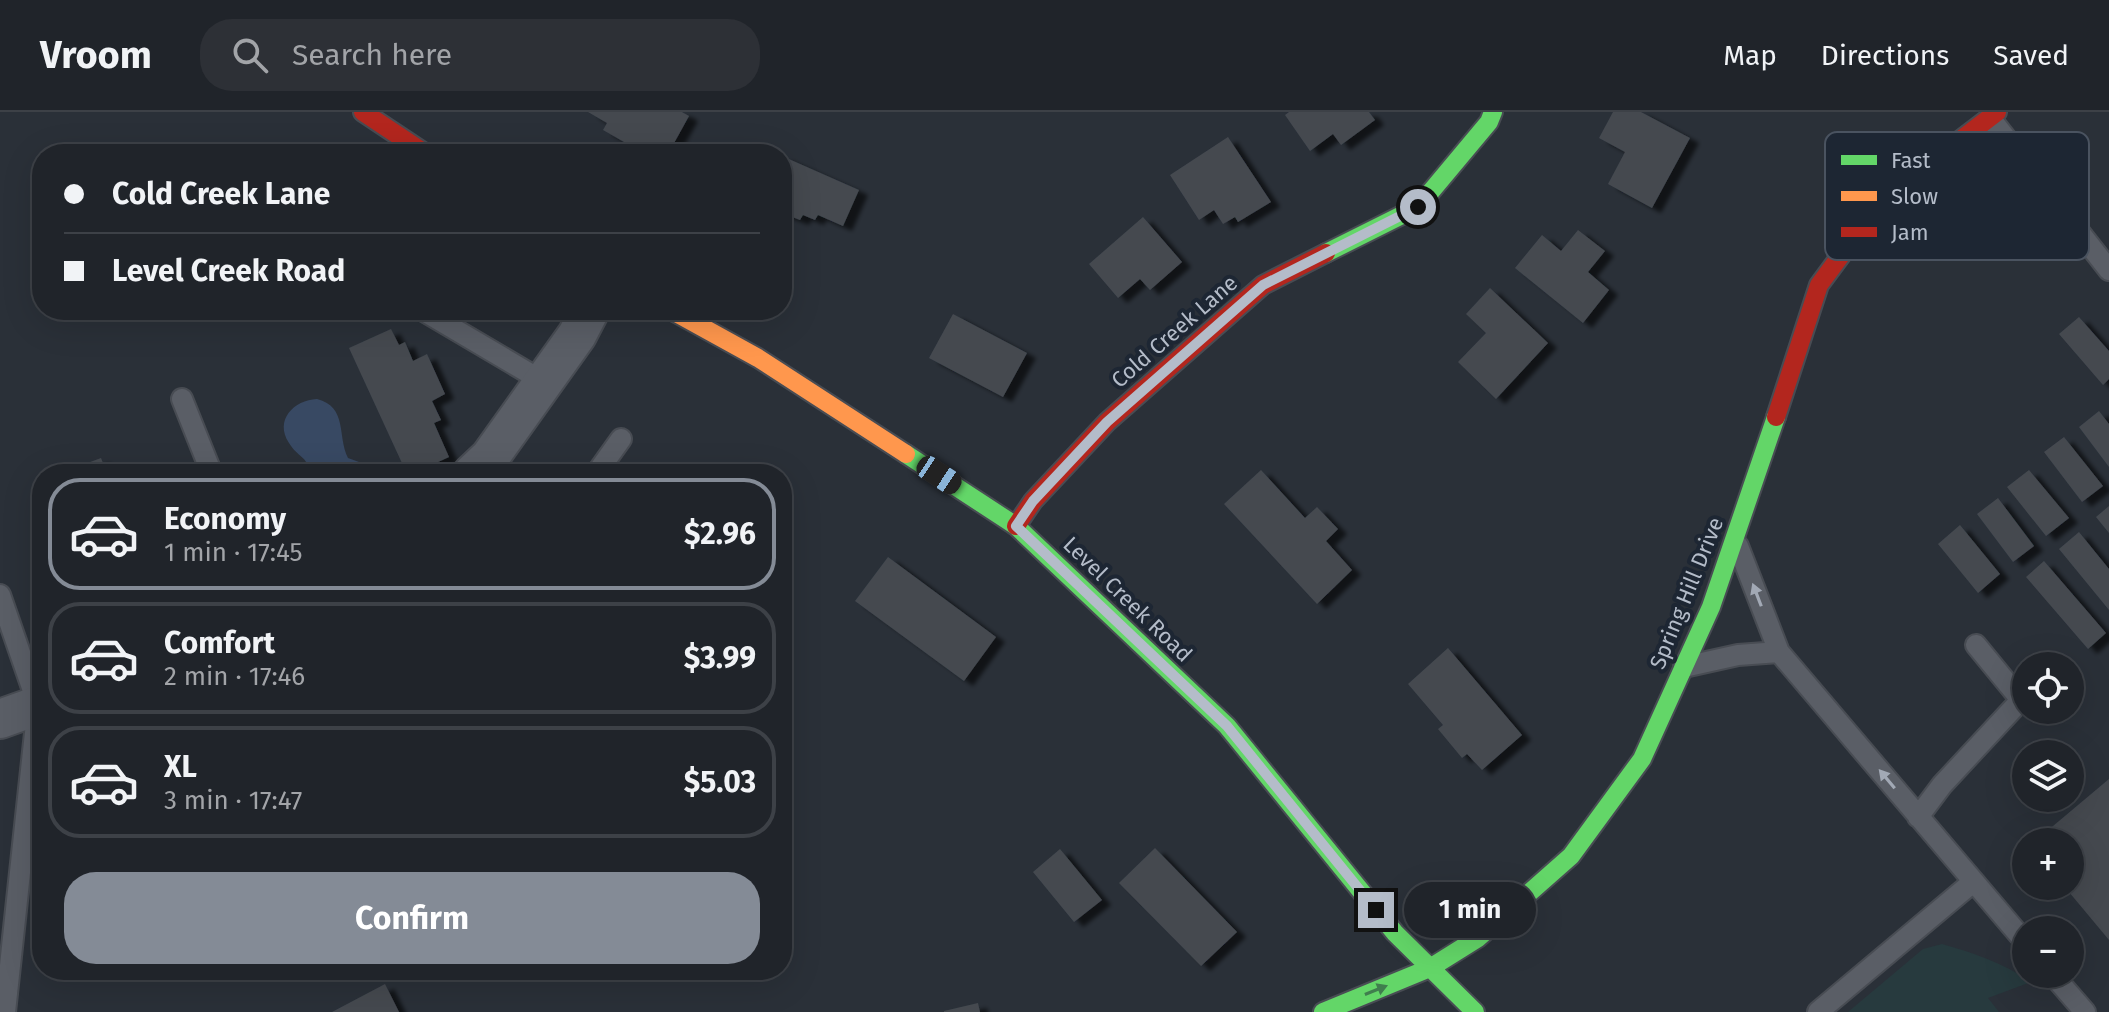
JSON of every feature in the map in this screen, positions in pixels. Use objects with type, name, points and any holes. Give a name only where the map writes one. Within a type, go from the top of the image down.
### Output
[{"type":"street","points":[[363,112],[411,144]]},
{"type":"street","name":"Cold Creek Lane","points":[[1016,526],[1033,501],[1107,422],[1263,285],[1418,207],[1489,122],[1493,112]]},
{"type":"street","name":"Spring Hill Drive","points":[[1971,132],[1993,115]]},
{"type":"street","name":"Spring Hill Drive","points":[[1323,1012],[1430,968],[1478,938],[1571,856],[1642,759],[1711,607],[1819,285],[1838,260]]},
{"type":"street","points":[[483,464],[544,382],[585,320]]},
{"type":"street","name":"Level Creek Road","points":[[689,320],[758,358],[1016,526],[1227,726],[1395,933],[1475,1012]]},
{"type":"street","points":[[0,719],[32,707]]},
{"type":"lane","points":[[1993,115],[2006,132]]},
{"type":"lane","points":[[2089,243],[2109,270]]},
{"type":"lane","points":[[439,320],[544,382]]},
{"type":"lane","points":[[182,399],[208,464]]},
{"type":"lane","points":[[603,464],[621,439]]},
{"type":"lane","points":[[1735,538],[1779,652],[2012,927]]},
{"type":"lane","points":[[0,595],[32,682]]},
{"type":"lane","points":[[1918,817],[1942,785],[2021,700],[1976,645]]},
{"type":"lane","points":[[1683,667],[1738,655],[1779,652]]},
{"type":"lane","points":[[5,1012],[32,774]]},
{"type":"lane","points":[[1818,1012],[1973,882]]},
{"type":"lane","points":[[2064,988],[2085,1012]]},
{"type":"green space","points":[[1942,944],[1988,959],[2012,970],[2012,988],[2015,988],[1988,998],[1999,1012],[1848,1012],[1923,949]]},
{"type":"water","points":[[317,399],[333,408],[338,415],[348,458],[359,464],[307,464],[292,448],[285,435],[285,419],[294,407]]},
{"type":"building","points":[[588,112],[682,112],[689,116],[674,144],[628,144],[603,130],[607,123]]},
{"type":"building","points":[[1289,112],[1369,112],[1375,120],[1341,145],[1333,134],[1310,151],[1285,115]]},
{"type":"building","points":[[1613,112],[1641,112],[1690,138],[1652,208],[1608,184],[1625,152],[1599,138]]},
{"type":"building","points":[[1228,137],[1271,202],[1238,222],[1235,217],[1223,224],[1214,210],[1199,220],[1170,175]]},
{"type":"building","points":[[792,160],[859,190],[843,226],[818,215],[815,220],[803,215],[800,220],[792,217]]},
{"type":"building","points":[[1143,217],[1182,262],[1150,290],[1140,279],[1118,298],[1089,264]]},
{"type":"building","points":[[1578,230],[1605,251],[1588,272],[1609,290],[1583,323],[1515,268],[1542,235],[1561,251]]},
{"type":"building","points":[[1490,288],[1548,343],[1496,399],[1458,362],[1486,333],[1466,314]]},
{"type":"building","points":[[953,314],[1027,353],[1003,397],[929,358]]},
{"type":"building","points":[[2079,317],[2109,351],[2109,379],[2103,385],[2059,334]]},
{"type":"building","points":[[391,329],[399,345],[405,342],[413,361],[427,354],[445,394],[432,401],[441,420],[434,423],[449,457],[434,464],[402,464],[349,348]]},
{"type":"building","points":[[2099,411],[2109,424],[2109,467],[2079,427]]},
{"type":"building","points":[[2064,437],[2103,486],[2082,502],[2044,452]]},
{"type":"building","points":[[101,458],[103,464],[85,464]]},
{"type":"building","points":[[1261,470],[1305,518],[1317,507],[1338,529],[1326,541],[1352,570],[1317,604],[1224,504]]},
{"type":"building","points":[[2029,470],[2069,518],[2046,536],[2007,487]]},
{"type":"building","points":[[1998,498],[2034,546],[2013,562],[1977,514]]},
{"type":"building","points":[[2109,506],[2109,533],[2096,517]]},
{"type":"building","points":[[1960,525],[2000,574],[1978,593],[1938,544]]},
{"type":"building","points":[[2079,532],[2109,569],[2109,610],[2059,549]]},
{"type":"building","points":[[888,557],[996,637],[964,681],[855,601]]},
{"type":"building","points":[[2044,561],[2106,633],[2088,649],[2026,577]]},
{"type":"building","points":[[1448,648],[1522,735],[1482,770],[1467,754],[1462,758],[1438,729],[1443,725],[1408,684]]},
{"type":"building","points":[[2109,779],[2109,940],[2076,900],[2084,900],[2084,828],[2051,828],[2070,812],[2084,812],[2084,800]]},
{"type":"building","points":[[1155,848],[1237,932],[1201,966],[1119,883]]},
{"type":"building","points":[[1060,849],[1102,900],[1074,922],[1033,872]]},
{"type":"building","points":[[385,984],[399,1012],[332,1012]]},
{"type":"building","points":[[978,1003],[980,1012],[944,1012],[944,1011]]},
{"type":"traffic: fast","points":[[1326,253],[1418,207],[1489,122],[1493,112]]},
{"type":"traffic: fast","points":[[1323,1012],[1430,968],[1478,938],[1571,856],[1642,759],[1711,607],[1776,417]]},
{"type":"traffic: fast","points":[[906,454],[1016,526],[1227,726],[1395,933],[1475,1012]]},
{"type":"traffic: slow","points":[[689,320],[758,358],[906,454]]},
{"type":"traffic: jam","points":[[363,112],[411,144]]},
{"type":"traffic: jam","points":[[1971,132],[1997,112]]},
{"type":"traffic: jam","points":[[1016,526],[1033,501],[1107,422],[1263,285],[1326,253]]},
{"type":"traffic: jam","points":[[1776,417],[1819,285],[1838,260]]},
{"type":"route","points":[[1376,910],[1227,726],[1016,526],[1033,501],[1107,422],[1263,285],[1418,207]]}]
